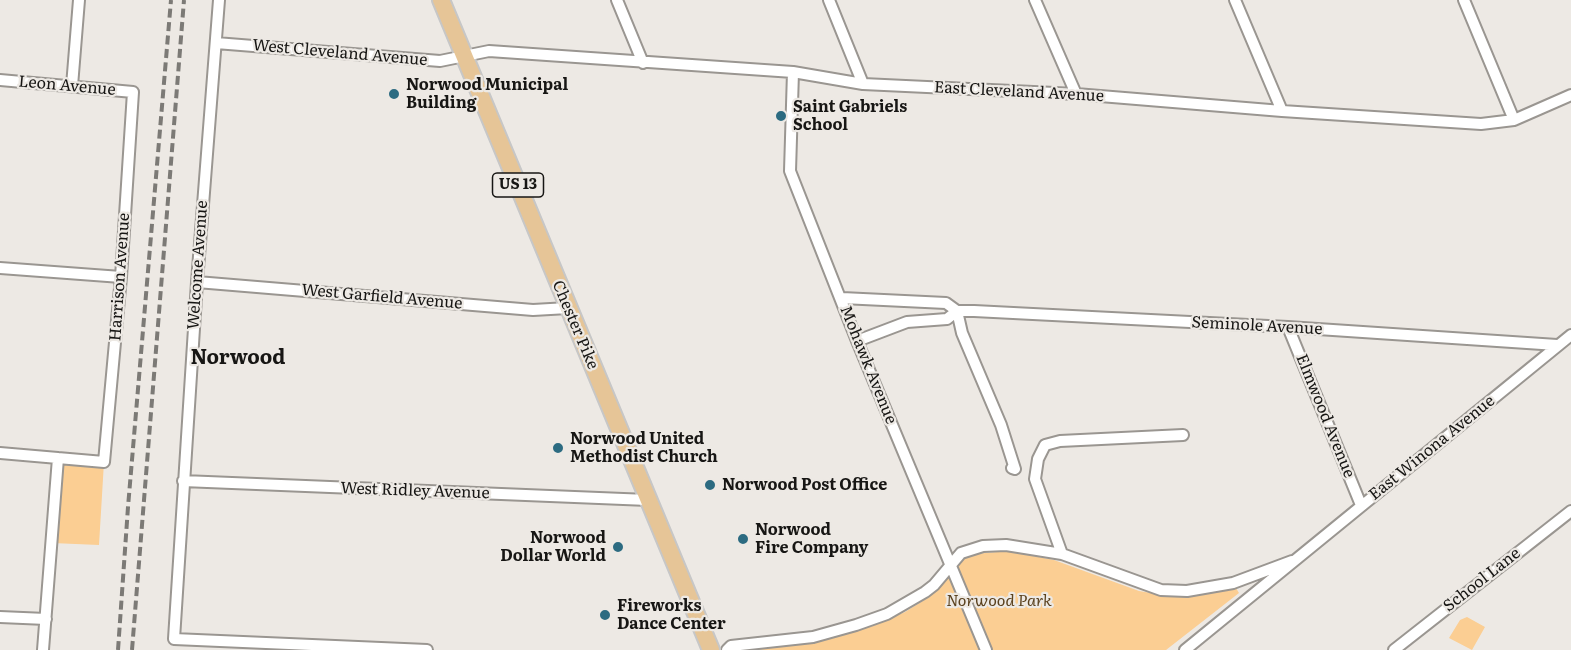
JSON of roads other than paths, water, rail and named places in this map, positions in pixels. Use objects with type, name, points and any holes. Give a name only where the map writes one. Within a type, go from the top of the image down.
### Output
[{"type":"main road","name":"Chester Pike","points":[[441,0],[711,650]]},
{"type":"street","points":[[72,86],[79,0]]},
{"type":"street","name":"Welcome Avenue","points":[[219,0],[197,282],[174,639],[240,646]]},
{"type":"street","points":[[616,0],[643,63]]},
{"type":"street","points":[[829,0],[863,84]]},
{"type":"street","points":[[1035,0],[1076,94]]},
{"type":"street","points":[[1235,0],[1282,111]]},
{"type":"street","points":[[1464,0],[1514,120]]},
{"type":"street","name":"West Cleveland Avenue","points":[[216,43],[440,61],[464,56]]},
{"type":"street","name":"East Cleveland Avenue","points":[[464,56],[489,51],[793,72],[863,84],[1076,94],[1481,124],[1514,120],[1571,95]]},
{"type":"street","name":"Mohawk Avenue","points":[[793,72],[790,171],[842,298],[857,341],[986,650]]},
{"type":"street","name":"Leon Avenue","points":[[0,80],[133,92]]},
{"type":"street","name":"Harrison Avenue","points":[[58,458],[104,462],[121,277],[133,92]]},
{"type":"street","points":[[0,267],[121,277]]},
{"type":"street","name":"West Garfield Avenue","points":[[197,282],[533,310],[568,308]]},
{"type":"street","name":"Seminole Avenue","points":[[842,298],[946,303],[957,311],[1288,327],[1557,345]]},
{"type":"street","points":[[957,311],[962,333],[1001,425],[1015,469],[1012,468]]},
{"type":"street","name":"Seminole Avenue","points":[[857,341],[907,322],[947,318],[957,311]]},
{"type":"street","name":"Elmwood Avenue","points":[[1288,327],[1361,505]]},
{"type":"street","name":"East Winona Avenue","points":[[1185,650],[1571,335]]},
{"type":"street","points":[[1062,555],[1035,479],[1038,459],[1045,445],[1060,441],[1183,435]]},
{"type":"street","points":[[0,453],[58,458],[43,650]]},
{"type":"street","name":"West Ridley Avenue","points":[[183,481],[648,500]]},
{"type":"street","name":"School Lane","points":[[1394,650],[1571,511]]},
{"type":"street","name":"East Winona Avenue","points":[[727,650],[731,646],[813,637],[871,621],[902,607],[926,592],[964,551],[983,546],[1006,545],[1062,555],[1161,590],[1187,591],[1233,583],[1292,561]]},
{"type":"street","points":[[0,617],[46,619]]},
{"type":"street","points":[[240,646],[427,650]]},
{"type":"railway","points":[[118,650],[171,0]]},
{"type":"railway","points":[[132,650],[184,0]]},
{"type":"place","name":"Norwood Municipal Building","points":[[394,94]]},
{"type":"place","name":"Saint Gabriels School","points":[[781,116]]},
{"type":"place","name":"Norwood United Methodist Church","points":[[558,448]]},
{"type":"place","name":"Norwood Post Office","points":[[710,485]]},
{"type":"place","name":"Norwood Fire Company","points":[[743,539]]},
{"type":"place","name":"Norwood Dollar World","points":[[618,547]]},
{"type":"place","name":"Fireworks Dance Center","points":[[605,615]]},
{"type":"district","name":"Norwood","points":[[238,358]]},
{"type":"park label","name":"Norwood Park","points":[[999,601]]}]
